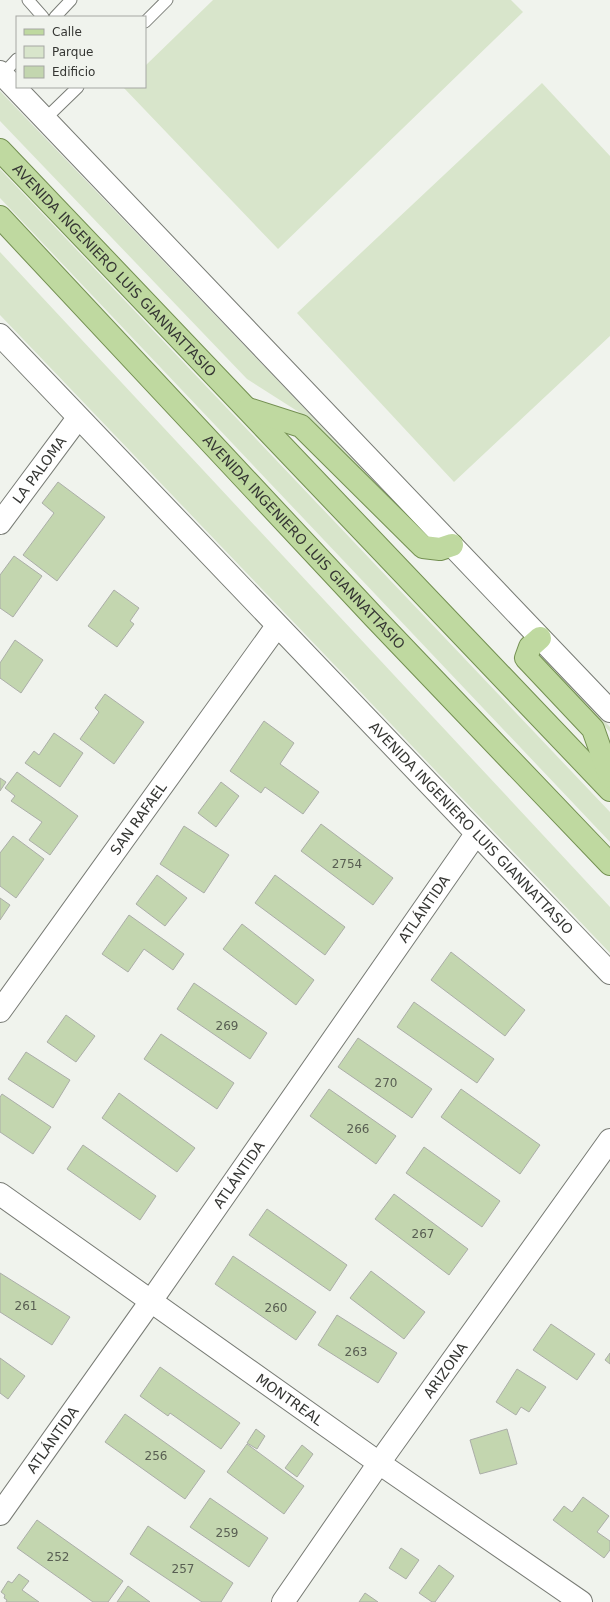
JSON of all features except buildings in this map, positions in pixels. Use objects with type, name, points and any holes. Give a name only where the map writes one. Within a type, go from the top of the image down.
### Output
[{"type":"main road","name":"AVENIDA INGENIERO LUIS GIANNATTASIO","points":[[0,150],[610,790]]},
{"type":"main road","name":"AVENIDA INGENIERO LUIS GIANNATTASIO","points":[[0,217],[368,611],[610,864]]},
{"type":"main road","points":[[245,408],[301,426],[423,547],[440,549],[452,545]]},
{"type":"main road","points":[[540,638],[530,647],[526,658],[593,729],[610,777]]},
{"type":"street","points":[[1,73],[610,711]]},
{"type":"street","name":"AVENIDA INGENIERO LUIS GIANNATTASIO","points":[[0,335],[610,973]]},
{"type":"street","name":"LA PALOMA","points":[[0,523],[78,418]]},
{"type":"street","name":"SAN RAFAEL","points":[[0,1011],[277,626]]},
{"type":"street","name":"ATLÁNTIDA","points":[[0,1514],[152,1301],[476,834]]},
{"type":"street","name":"ARIZONA","points":[[283,1602],[379,1462],[610,1140]]},
{"type":"street","name":"MONTREAL","points":[[0,1194],[379,1462],[581,1602]]},
{"type":"lane","points":[[28,0],[42,16]]},
{"type":"lane","points":[[56,16],[71,0]]},
{"type":"lane","points":[[146,21],[167,0]]},
{"type":"lane","points":[[1,73],[16,60]]},
{"type":"lane","points":[[45,119],[77,88]]},
{"type":"green space","points":[[213,0],[511,0],[523,12],[278,249],[124,88],[146,88],[146,65]]},
{"type":"green space","points":[[542,83],[610,156],[610,336],[454,482],[297,313]]},
{"type":"green space","points":[[0,91],[382,489],[379,492],[305,416],[247,379],[0,121]]},
{"type":"green space","points":[[0,169],[610,812],[610,842],[0,198]]},
{"type":"green space","points":[[0,252],[610,907],[610,953],[0,315]]},
{"type":"green space","points":[[542,657],[610,727],[610,732],[542,660]]}]
